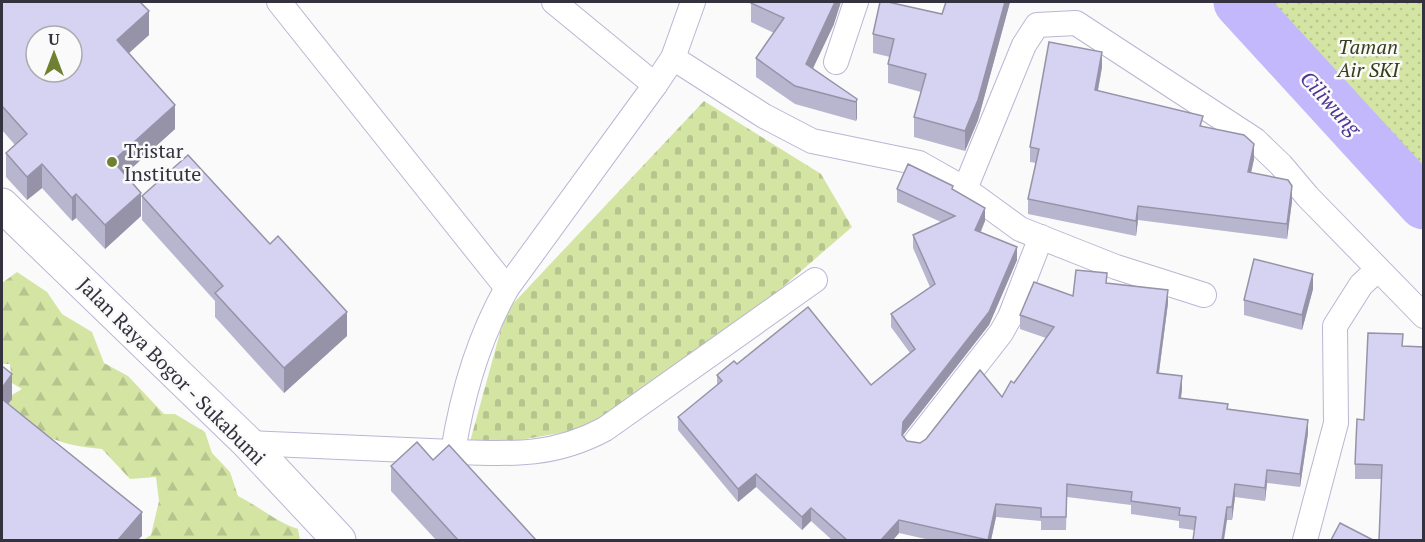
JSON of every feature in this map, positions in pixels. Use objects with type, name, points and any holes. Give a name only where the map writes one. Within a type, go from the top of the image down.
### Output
[{"type":"highway","name":"Jalan Raya Bogor - Sukabumi","points":[[2,205],[248,443],[339,540]]},
{"type":"street","points":[[279,2],[507,288]]},
{"type":"street","points":[[554,2],[655,85]]},
{"type":"street","points":[[453,452],[480,340],[507,288],[673,58],[693,2]]},
{"type":"street","points":[[836,62],[856,2]]},
{"type":"street","points":[[964,189],[1024,45],[1037,25],[1076,23],[1255,140],[1281,165],[1377,270],[1424,316]]},
{"type":"street","points":[[673,58],[764,116],[812,141],[919,163],[964,189],[1020,229],[1116,267],[1204,294]]},
{"type":"street","points":[[915,443],[1011,317],[1041,237]]},
{"type":"street","points":[[1305,540],[1336,423],[1335,326],[1361,285],[1377,270]]},
{"type":"street","points":[[248,443],[526,454],[584,440],[605,429],[815,280]]},
{"type":"green space","name":"Taman Air SKI","points":[[1238,2],[1423,2],[1423,206],[1249,10]]},
{"type":"green space","points":[[704,101],[821,174],[852,227],[705,354],[583,429],[468,449],[506,311]]},
{"type":"green space","points":[[17,272],[47,292],[62,314],[92,332],[104,363],[128,376],[164,414],[175,414],[205,432],[212,453],[230,472],[238,496],[298,529],[300,540],[143,540],[151,535],[159,501],[156,477],[130,479],[102,449],[70,444],[47,436],[36,430],[2,401],[22,389],[12,383],[10,364],[2,364],[2,283]]},
{"type":"building","points":[[2,2],[140,2],[149,11],[117,40],[175,105],[113,161],[141,193],[105,225],[76,194],[72,198],[42,164],[27,177],[6,153],[27,134],[2,106]]},
{"type":"building","points":[[752,2],[835,2],[806,64],[857,99],[856,102],[795,86],[756,58],[784,18]]},
{"type":"building","points":[[880,2],[942,14],[946,2],[1005,2],[978,100],[965,131],[914,117],[926,74],[888,64],[894,39],[873,34]]},
{"type":"building","points":[[1049,42],[1102,52],[1095,90],[1203,116],[1200,126],[1244,135],[1254,144],[1248,172],[1288,180],[1292,186],[1287,224],[1138,206],[1136,221],[1028,199],[1039,149],[1030,147]]},
{"type":"building","points":[[188,155],[270,244],[278,236],[347,312],[284,368],[215,293],[223,286],[142,196]]},
{"type":"building","points":[[908,164],[953,186],[952,189],[985,208],[975,230],[1017,247],[989,312],[903,422],[902,435],[907,441],[920,443],[926,439],[980,370],[1002,397],[1011,381],[1014,383],[1054,327],[1020,315],[1034,282],[1073,296],[1076,270],[1107,273],[1106,283],[1168,290],[1157,373],[1182,376],[1179,398],[1228,404],[1227,409],[1308,420],[1300,474],[1267,470],[1265,488],[1235,484],[1232,507],[1227,507],[1222,540],[1193,540],[1196,517],[1179,515],[1180,508],[1131,501],[1132,492],[1067,484],[1066,517],[1041,517],[1041,508],[996,504],[988,540],[899,520],[881,540],[847,540],[811,508],[802,517],[756,474],[738,489],[678,417],[722,381],[717,375],[734,361],[737,364],[808,307],[871,385],[915,349],[891,314],[935,284],[913,235],[955,216],[897,189]]},
{"type":"building","points":[[1254,259],[1313,274],[1302,315],[1244,300]]},
{"type":"building","points":[[1368,333],[1403,334],[1402,346],[1424,347],[1424,540],[1379,540],[1382,465],[1355,464],[1357,419],[1364,420]]},
{"type":"building","points":[[2,366],[12,374],[2,388]]},
{"type":"building","points":[[2,399],[142,512],[118,540],[2,540]]},
{"type":"building","points":[[417,442],[433,460],[449,445],[536,540],[458,540],[391,466]]},
{"type":"building","points":[[1340,523],[1373,540],[1331,540]]},
{"type":"waterway","name":"Ciliwung","points":[[1239,2],[1424,204]]},
{"type":"place","name":"Tristar Institute","points":[[112,162]]}]
